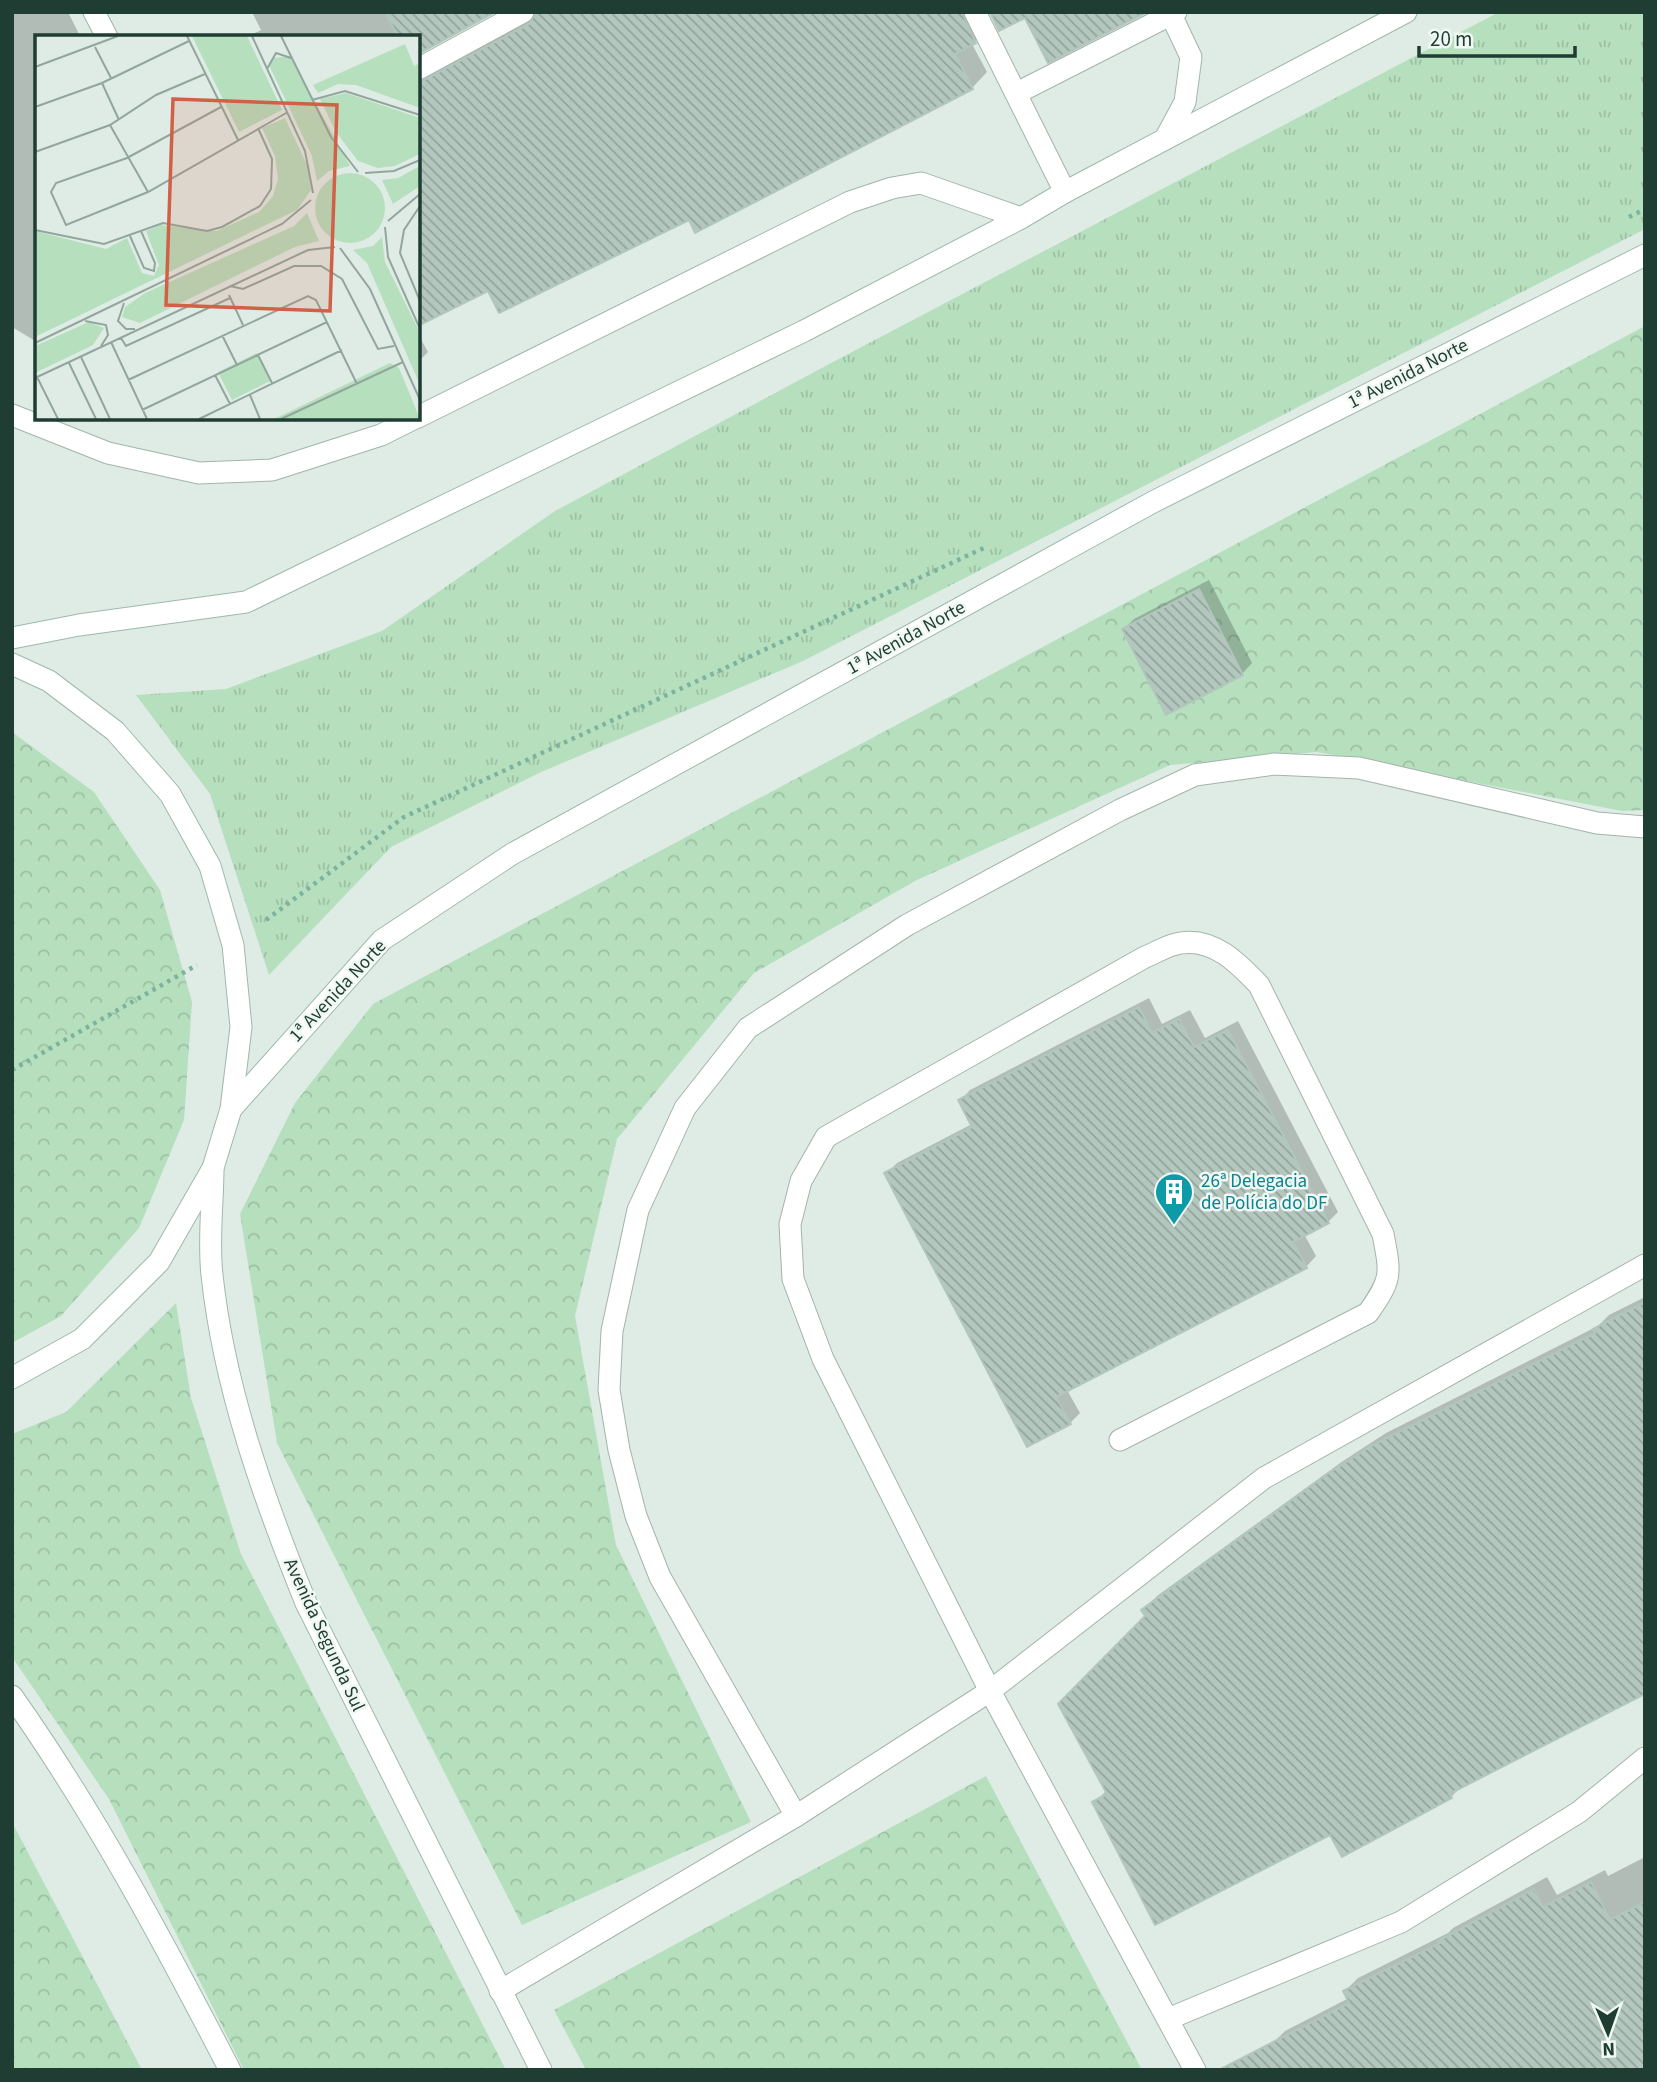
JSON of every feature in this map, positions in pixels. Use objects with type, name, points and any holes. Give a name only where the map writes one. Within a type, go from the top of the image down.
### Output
[{"type":"street","points":[[94,12],[106,35]]},
{"type":"street","points":[[420,68],[523,12]]},
{"type":"street","points":[[975,12],[1065,192]]},
{"type":"street","points":[[12,638],[79,625],[246,602],[804,331],[1406,12]]},
{"type":"street","points":[[1017,93],[1173,14],[1191,57],[1185,102],[1165,139]]},
{"type":"street","points":[[420,416],[860,198],[892,188],[922,183],[1021,218]]},
{"type":"street","name":"1ᵃ Avenida Norte","points":[[230,1109],[382,940],[512,854],[1153,502],[1645,255]]},
{"type":"street","points":[[12,415],[108,453],[199,473],[272,470],[381,435],[411,420]]},
{"type":"street","points":[[12,664],[49,681],[115,731],[170,794],[209,866],[233,945],[241,1027],[230,1109],[213,1168],[159,1262],[82,1339],[12,1378]]},
{"type":"street","points":[[796,1816],[660,1577],[636,1516],[619,1450],[610,1391],[612,1331],[638,1210],[685,1108],[748,1028],[906,925],[1120,810],[1195,775],[1274,764],[1359,768],[1597,823],[1645,827]]},
{"type":"street","points":[[1119,1440],[1368,1313],[1385,1289],[1389,1267],[1383,1234],[1259,985],[1233,958],[1211,946],[1181,943],[1145,957],[827,1137],[800,1181],[790,1224],[793,1279],[823,1359],[990,1691],[1195,2070]]},
{"type":"street","name":"Avenida Segunda Sul","points":[[213,1168],[211,1273],[228,1374],[279,1535],[306,1603],[541,2070]]},
{"type":"street","points":[[500,1991],[796,1816],[990,1691],[1264,1478],[1645,1265]]},
{"type":"street","points":[[12,1696],[54,1755],[149,1914],[230,2070]]},
{"type":"street","points":[[1168,2019],[1401,1922],[1579,1812],[1645,1758]]},
{"type":"path","points":[[1622,221],[1645,209]]},
{"type":"path","points":[[12,1070],[233,945],[404,817],[998,540]]},
{"type":"green space","points":[[1499,12],[1645,12],[1645,229],[803,661],[539,773],[391,847],[269,975],[210,794],[136,695],[226,689],[382,631],[555,511]]},
{"type":"green space","points":[[1645,326],[1645,810],[1622,811],[1317,752],[1170,765],[917,880],[754,973],[617,1139],[575,1316],[616,1545],[751,1822],[522,1925],[277,1443],[240,1214],[295,1103],[373,1004]]},
{"type":"green space","points":[[12,732],[94,792],[160,890],[192,1002],[184,1120],[139,1228],[61,1316],[12,1343]]},
{"type":"green space","points":[[176,1303],[191,1398],[241,1554],[506,2070],[244,2070],[109,1799],[12,1657],[12,1434],[66,1412]]},
{"type":"green space","points":[[986,1776],[1142,2070],[586,2070],[554,2010]]},
{"type":"green space","points":[[12,1822],[142,2070],[12,2070]]},
{"type":"building","points":[[385,12],[495,12],[420,53],[420,35],[397,35]]},
{"type":"building","points":[[536,12],[962,12],[976,43],[955,54],[973,89],[695,233],[689,220],[499,313],[488,291],[420,325],[420,82],[529,24]]},
{"type":"building","points":[[990,12],[1147,12],[1048,63],[1025,18],[999,31]]},
{"type":"building","points":[[1199,589],[1243,675],[1166,715],[1122,629]]},
{"type":"building","name":"26ª Delegacia de Polícia do DF","points":[[1139,1007],[1152,1033],[1179,1019],[1194,1047],[1228,1030],[1329,1223],[1293,1242],[1307,1268],[1056,1397],[1071,1424],[1027,1447],[884,1173],[972,1127],[958,1100]]},
{"type":"building","points":[[1645,1302],[1645,1694],[1449,1794],[1452,1798],[1342,1857],[1330,1835],[1155,1925],[1092,1802],[1107,1794],[1058,1704],[1145,1616],[1141,1610],[1327,1474],[1371,1446],[1595,1333],[1593,1329]]},
{"type":"building","points":[[1591,1882],[1610,1920],[1645,1902],[1645,2070],[1219,2070],[1349,2003],[1343,1991],[1440,1943],[1438,1941],[1534,1889],[1543,1907]]},
{"type":"place","name":"26ª Delegacia de Polícia do DF","points":[[1174,1226]]}]
